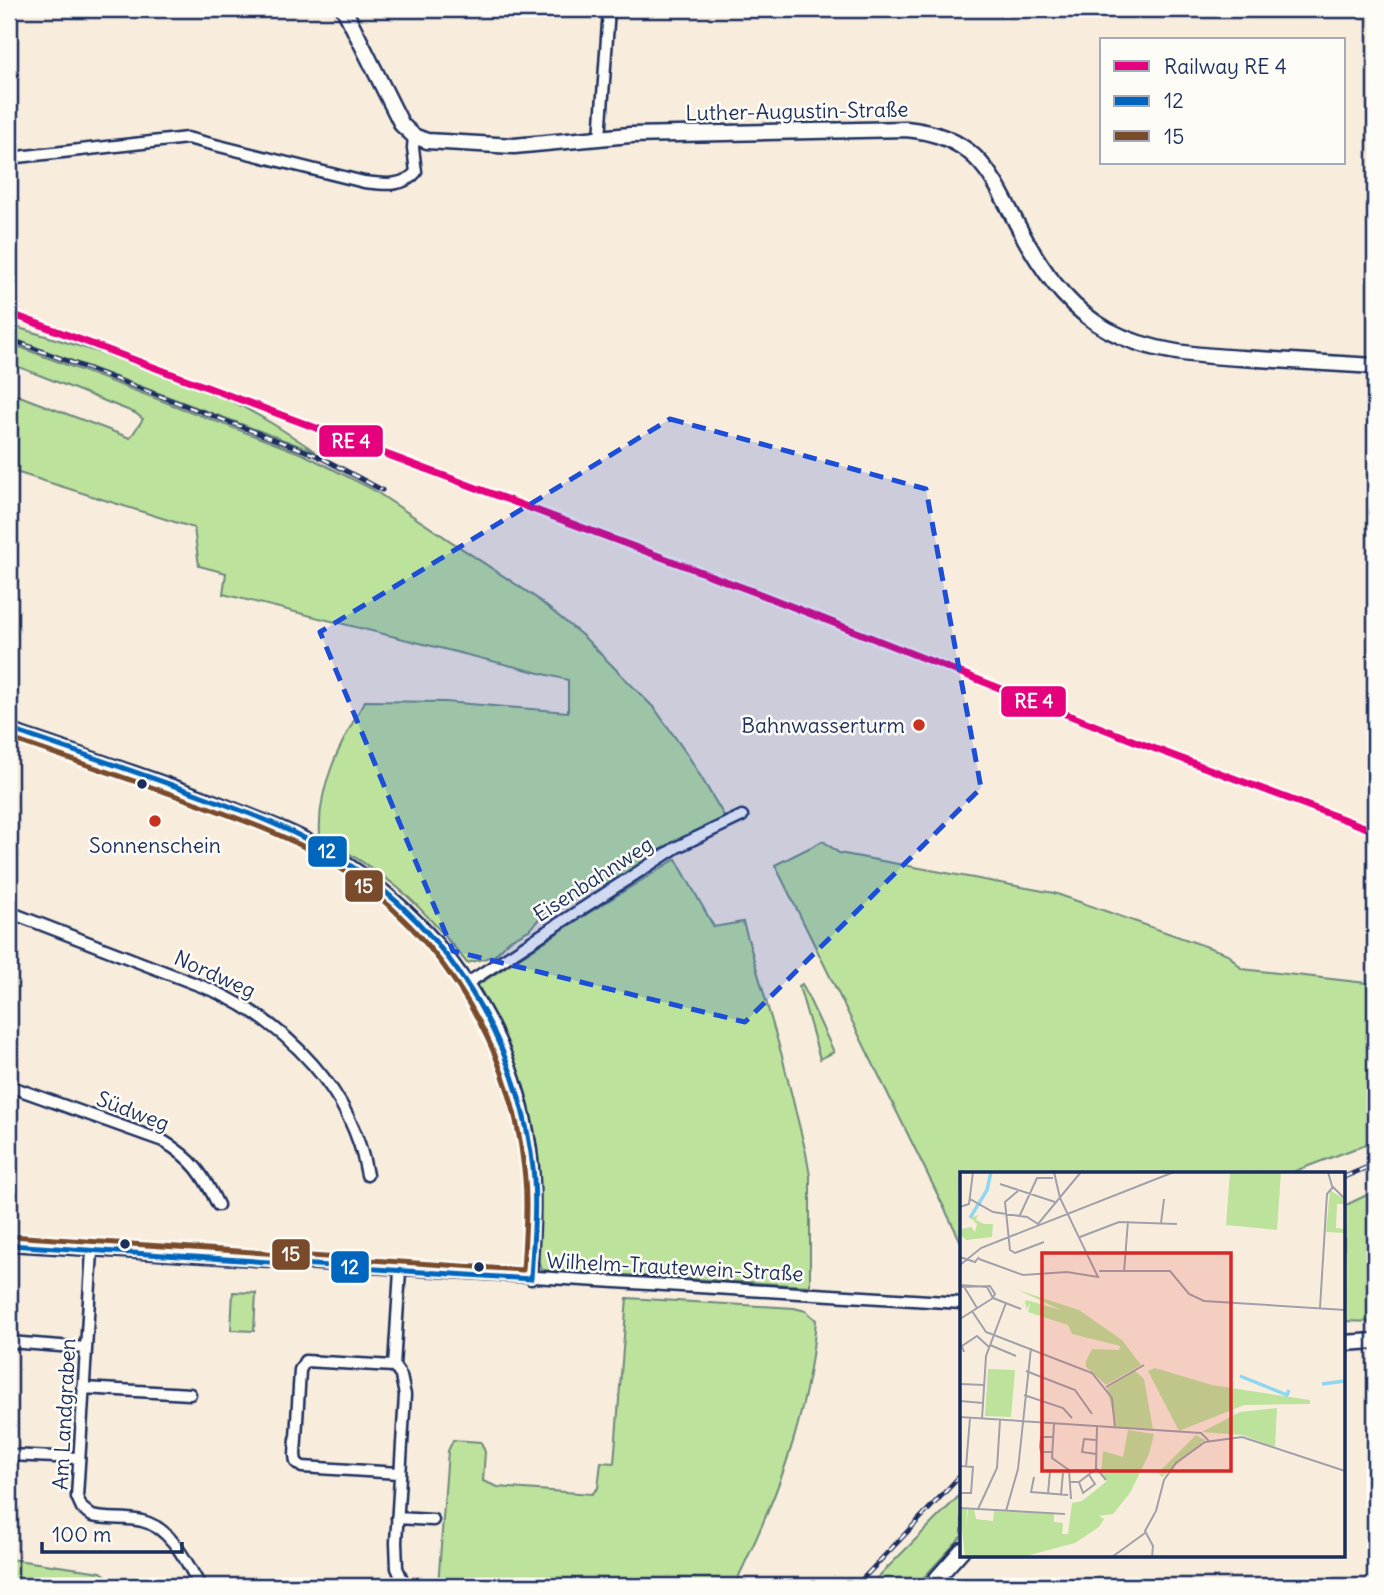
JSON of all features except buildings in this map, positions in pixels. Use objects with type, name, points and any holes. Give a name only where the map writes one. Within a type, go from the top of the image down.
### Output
[{"type":"street","points":[[9,158],[187,138],[364,182],[400,183],[411,178],[416,172],[414,136],[402,125],[344,9]]},
{"type":"street","points":[[600,138],[609,9]]},
{"type":"street","name":"Luther-Augustin-Straße","points":[[414,136],[436,142],[504,146],[664,134],[880,129],[936,133],[953,141],[979,160],[989,172],[1028,246],[1050,279],[1077,308],[1109,330],[1137,343],[1182,353],[1375,366]]},
{"type":"street","points":[[9,729],[189,791],[280,826],[369,877],[416,920],[469,982],[496,1029],[510,1063],[528,1137],[534,1194],[531,1279]]},
{"type":"street","name":"Eisenbahnweg","points":[[469,982],[677,847],[742,816]]},
{"type":"street","name":"Nordweg","points":[[9,912],[214,991],[244,1005],[271,1024],[309,1059],[332,1091],[349,1119],[367,1175]]},
{"type":"street","name":"Südweg","points":[[9,1086],[163,1141],[183,1153],[198,1168],[218,1205]]},
{"type":"street","name":"Wilhelm-Trautewein-Straße","points":[[9,1245],[960,1304]]},
{"type":"street","name":"Am Landgraben","points":[[92,1251],[77,1497],[86,1513],[100,1518],[136,1520],[151,1524],[171,1540],[200,1586]]},
{"type":"street","points":[[400,1270],[394,1366],[401,1377],[405,1395],[398,1473],[396,1580],[405,1586]]},
{"type":"street","points":[[1346,1343],[1375,1341]]},
{"type":"street","points":[[9,1342],[86,1348]]},
{"type":"street","points":[[394,1366],[305,1361],[300,1370],[295,1455],[296,1461],[302,1467],[398,1473]]},
{"type":"street","points":[[83,1388],[190,1394]]},
{"type":"street","points":[[9,1455],[79,1458]]},
{"type":"street","points":[[397,1518],[433,1520]]},
{"type":"street","points":[[930,1586],[960,1552]]},
{"type":"highlighted area","points":[[670,419],[926,489],[981,788],[745,1022],[453,951],[320,632]]},
{"type":"green space","points":[[9,325],[122,360],[206,390],[254,413],[316,452],[9,337]]},
{"type":"green space","points":[[9,343],[305,455],[372,489],[535,597],[583,636],[655,709],[689,757],[726,819],[606,887],[591,873],[586,883],[550,907],[529,930],[510,940],[494,956],[467,963],[425,914],[397,887],[320,835],[322,799],[332,765],[365,701],[445,702],[568,712],[568,680],[223,594],[226,573],[199,566],[194,528],[9,470],[9,392],[130,438],[143,419],[135,413],[9,363]]},
{"type":"green space","points":[[823,841],[839,853],[1054,893],[1228,954],[1242,969],[1375,984],[1375,1141],[1293,1172],[960,1172],[960,1240],[775,865]]},
{"type":"green space","points":[[676,859],[714,927],[743,922],[782,1056],[806,1153],[810,1176],[810,1286],[542,1270],[538,1261],[539,1180],[530,1112],[512,1056],[478,985]]},
{"type":"green space","points":[[802,984],[834,1052],[820,1059],[799,986]]},
{"type":"green space","points":[[1375,1191],[1375,1322],[1346,1321],[1346,1205]]},
{"type":"green space","points":[[233,1292],[256,1293],[254,1331],[231,1330]]},
{"type":"green space","points":[[627,1298],[794,1308],[806,1311],[816,1320],[806,1391],[788,1457],[764,1521],[734,1586],[438,1586],[448,1451],[453,1440],[481,1442],[485,1452],[483,1481],[498,1487],[592,1494],[598,1488],[601,1462],[614,1463]]},
{"type":"green space","points":[[960,1495],[960,1538],[916,1586],[869,1586]]},
{"type":"green space","points":[[9,1559],[101,1572],[113,1581],[109,1586],[9,1586]]},
{"type":"railway","points":[[9,339],[316,455],[382,490]]},
{"type":"railway","points":[[1346,1176],[1375,1164]]},
{"type":"railway","points":[[856,1586],[960,1476]]},
{"type":"transit line","points":[[9,313],[760,594],[1137,742],[1375,831]]},
{"type":"transit line","name":"12","points":[[9,729],[181,788],[276,825],[317,845],[360,872],[399,904],[434,940],[464,980],[489,1023],[509,1069],[524,1117],[535,1195],[531,1279],[9,1245]]},
{"type":"transit line","name":"15","points":[[9,738],[199,804],[284,838],[312,851],[354,878],[393,909],[427,945],[457,984],[482,1027],[502,1072],[516,1120],[524,1169],[526,1206],[523,1270],[10,1236]]},
{"type":"place","name":"Bahnwasserturm","points":[[919,725]]},
{"type":"place","name":"Sonnenschein","points":[[155,821]]}]
